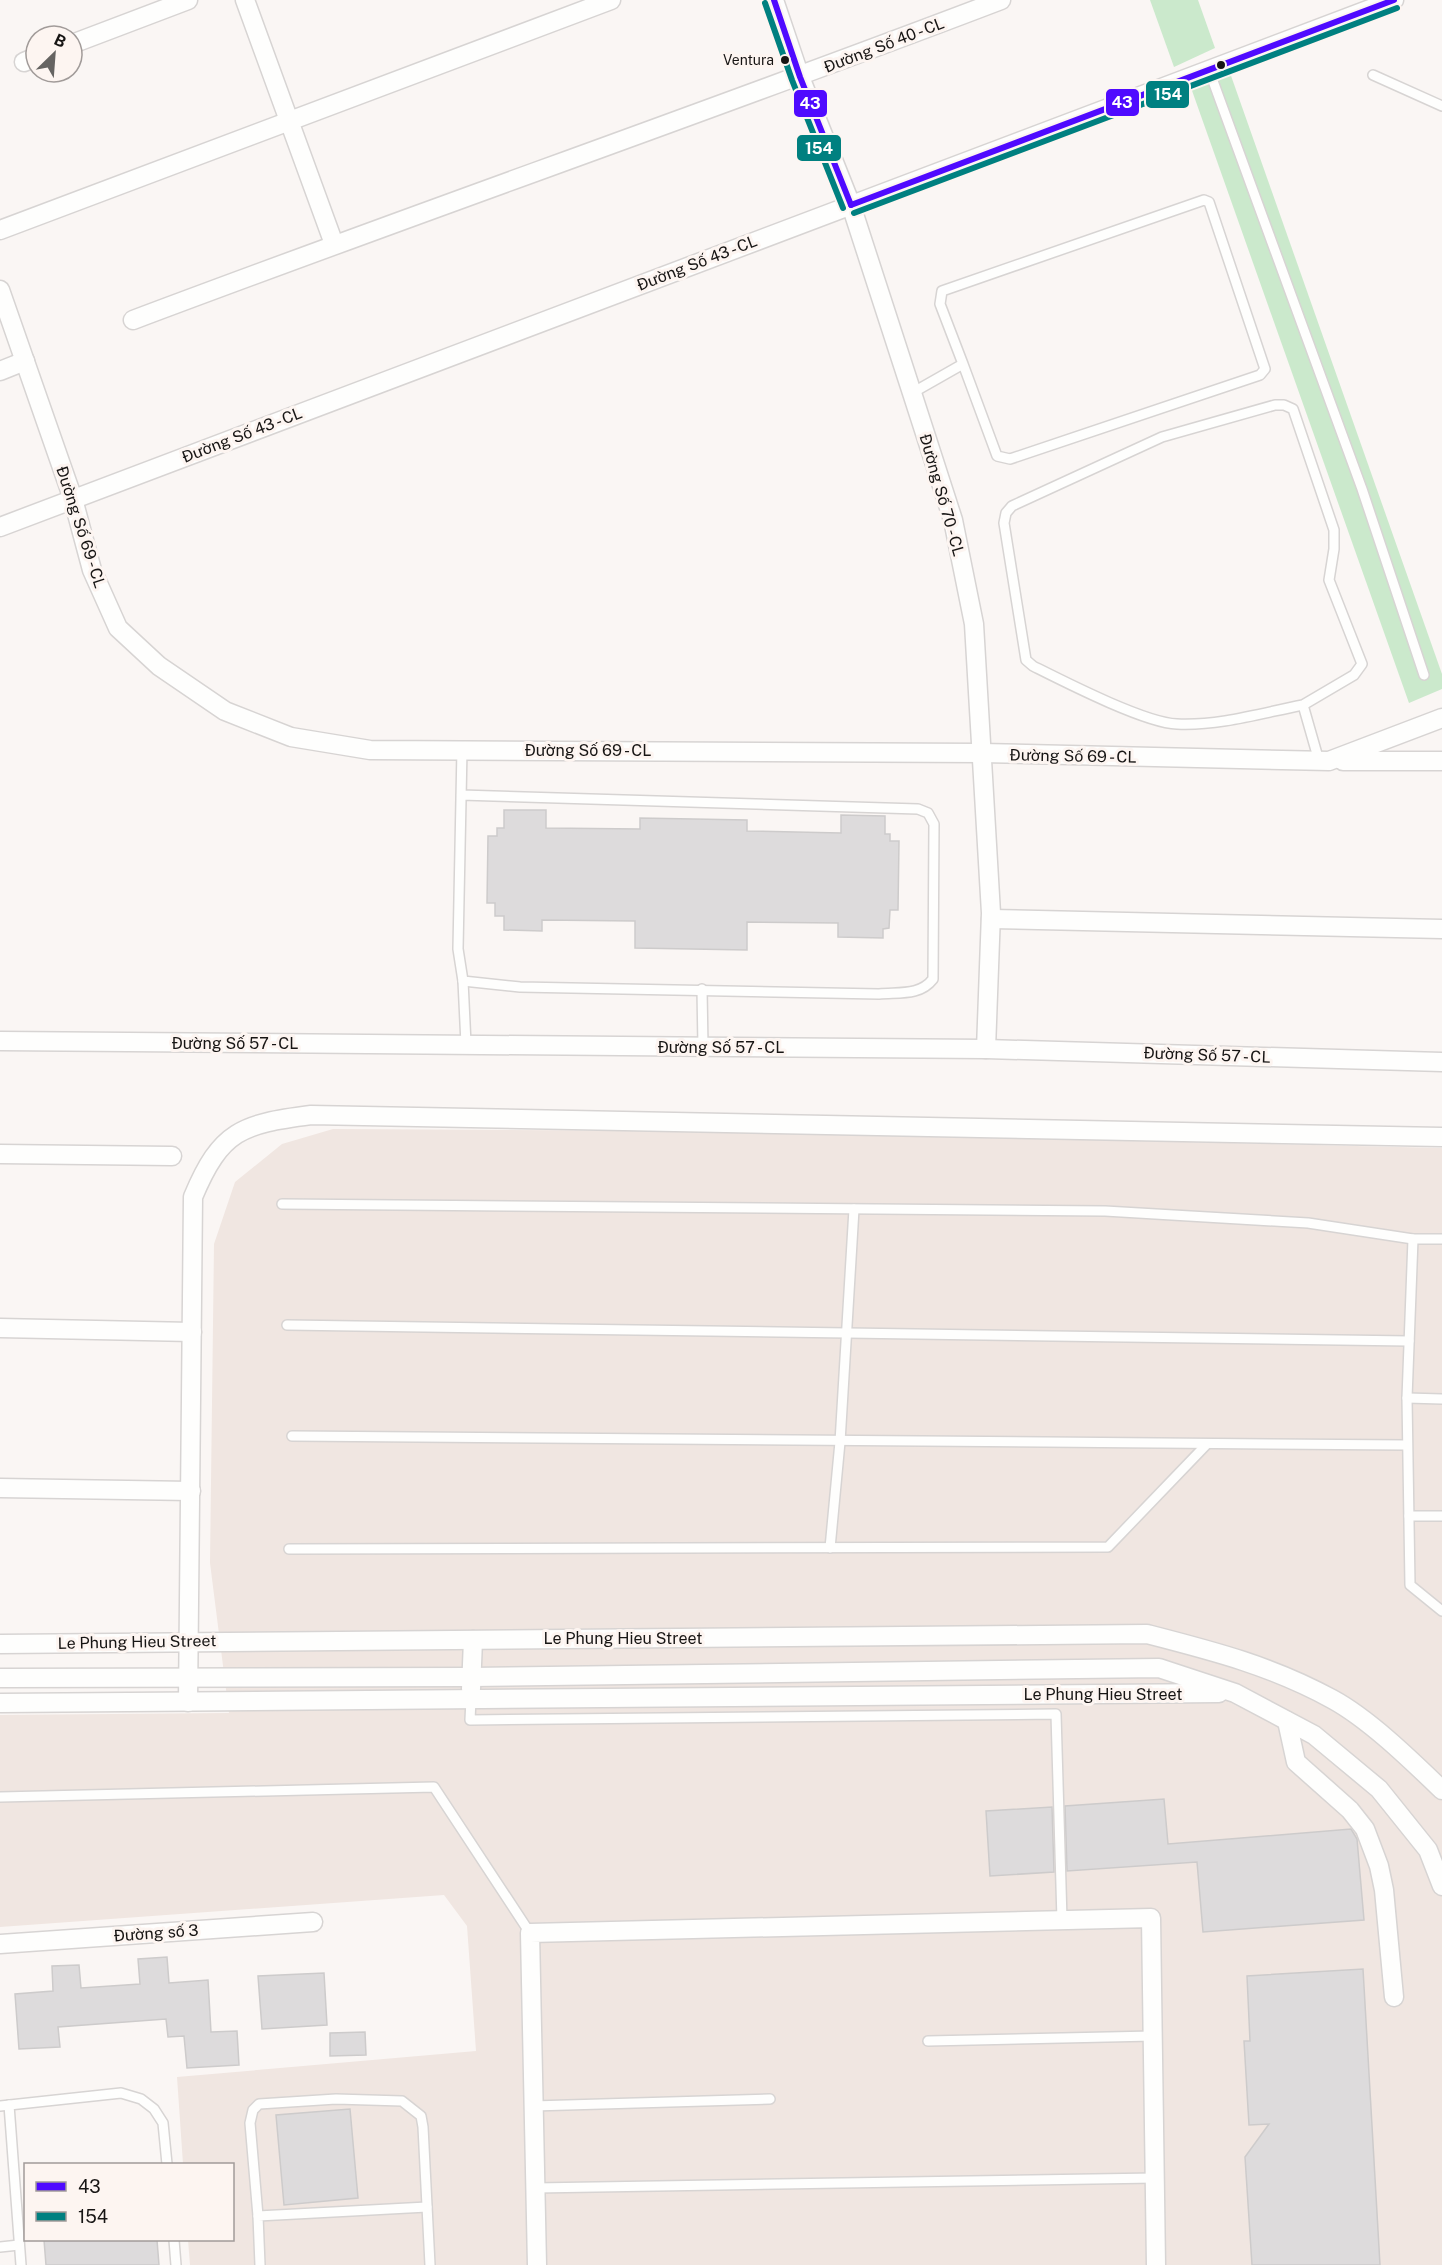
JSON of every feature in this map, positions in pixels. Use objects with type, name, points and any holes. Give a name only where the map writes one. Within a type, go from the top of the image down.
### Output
[{"type":"street","points":[[84,39],[188,0]]},
{"type":"street","points":[[245,0],[334,244]]},
{"type":"street","points":[[0,230],[611,0]]},
{"type":"street","name":"Đường Số 70 - CL","points":[[774,0],[800,77],[852,205],[953,520],[974,624],[991,919],[986,1049]]},
{"type":"street","name":"Đường Số 40 - CL","points":[[134,320],[334,244],[800,77],[1001,0]]},
{"type":"street","name":"Đường Số 43 - CL","points":[[0,527],[1209,70],[1348,8],[1394,0]]},
{"type":"street","name":"Đường Số 69 - CL","points":[[0,290],[73,499],[92,570],[118,628],[159,666],[225,711],[291,737],[370,750],[982,753],[1324,761],[1442,718]]},
{"type":"street","points":[[0,371],[25,362]]},
{"type":"street","points":[[1324,761],[1442,761]]},
{"type":"street","points":[[991,919],[1442,929]]},
{"type":"street","name":"Đường Số 57 - CL","points":[[0,1041],[986,1049],[1442,1062]]},
{"type":"street","points":[[188,1702],[193,1197],[206,1166],[232,1135],[264,1121],[323,1115],[1442,1137]]},
{"type":"street","points":[[0,1154],[172,1156]]},
{"type":"street","points":[[0,1328],[192,1332]]},
{"type":"street","points":[[0,1488],[190,1491]]},
{"type":"street","name":"Le Phung Hieu Street","points":[[0,1644],[189,1648],[473,1646],[1147,1634],[1243,1658],[1334,1700],[1402,1753],[1442,1790]]},
{"type":"street","points":[[471,1699],[473,1646]]},
{"type":"street","name":"Le Phung Hieu Street","points":[[0,1656],[189,1648]]},
{"type":"street","name":"Le Phung Hieu Street","points":[[0,1678],[472,1677],[1159,1668],[1235,1693],[1314,1735],[1379,1789],[1428,1850],[1442,1886]]},
{"type":"street","name":"Le Phung Hieu Street","points":[[0,1703],[1235,1693]]},
{"type":"street","points":[[1287,1720],[1296,1762],[1350,1810],[1365,1829],[1379,1866],[1384,1890],[1394,1998]]},
{"type":"street","points":[[537,2265],[530,1933],[1151,1918],[1156,2265]]},
{"type":"street","name":"Đường số 3","points":[[0,1944],[313,1922]]},
{"type":"lane","points":[[1209,70],[1362,489],[1424,675]]},
{"type":"lane","points":[[1372,75],[1442,106]]},
{"type":"lane","points":[[1204,200],[1209,202],[1265,369],[1260,375],[1010,459],[998,456],[963,364],[940,303],[942,291],[1204,200]]},
{"type":"lane","points":[[912,393],[963,364]]},
{"type":"lane","points":[[1275,405],[1284,405],[1293,409],[1334,530],[1334,549],[1329,580],[1362,664],[1354,675],[1303,705],[1204,724],[1175,724],[1152,720],[1033,666],[1026,660],[1004,523],[1006,513],[1012,506],[1031,496],[1162,437],[1275,405]]},
{"type":"lane","points":[[1303,705],[1324,761]]},
{"type":"lane","points":[[462,749],[458,949],[463,981],[466,1044]]},
{"type":"lane","points":[[461,795],[918,809],[928,813],[934,824],[933,979],[926,988],[879,994],[520,987],[463,981]]},
{"type":"lane","points":[[702,989],[703,1047]]},
{"type":"lane","points":[[282,1204],[1105,1211],[1308,1223],[1413,1239],[1442,1239]]},
{"type":"lane","points":[[830,1548],[840,1442],[854,1209]]},
{"type":"lane","points":[[1413,1239],[1407,1398],[1410,1585],[1442,1611]]},
{"type":"lane","points":[[287,1325],[1409,1341]]},
{"type":"lane","points":[[1407,1398],[1442,1399]]},
{"type":"lane","points":[[292,1436],[1407,1445]]},
{"type":"lane","points":[[289,1550],[1108,1547],[1206,1445]]},
{"type":"lane","points":[[1409,1516],[1442,1516]]},
{"type":"lane","points":[[471,1699],[470,1720],[1056,1714],[1062,1920]]},
{"type":"lane","points":[[0,1797],[434,1787],[530,1933]]},
{"type":"lane","points":[[928,2040],[1153,2036]]},
{"type":"lane","points":[[21,2265],[5,2106],[121,2093],[141,2099],[154,2109],[163,2123],[167,2163]]},
{"type":"lane","points":[[260,2265],[250,2122],[253,2110],[259,2104],[336,2099],[402,2101],[421,2116],[430,2265]]},
{"type":"lane","points":[[533,2106],[770,2099]]},
{"type":"lane","points":[[535,2188],[1155,2178]]},
{"type":"lane","points":[[258,2216],[426,2206]]},
{"type":"lane","points":[[174,2241],[176,2265]]},
{"type":"lane","points":[[0,2247],[19,2245]]},
{"type":"shaded area","points":[[333,1129],[712,1131],[1442,1148],[1442,2265],[190,2265],[188,2241],[234,2241],[234,2163],[183,2163],[177,2077],[476,2051],[467,1926],[444,1895],[0,1927],[0,1715],[229,1713],[210,1563],[214,1244],[235,1182],[282,1144]]},
{"type":"green space","points":[[1150,0],[1198,0],[1215,48],[1174,67]]},
{"type":"green space","points":[[1229,70],[1442,674],[1442,689],[1409,703],[1190,85]]},
{"type":"building","points":[[504,810],[546,810],[546,828],[640,829],[640,818],[747,820],[747,831],[841,833],[841,815],[885,816],[885,834],[890,834],[890,841],[899,841],[898,910],[890,910],[889,928],[883,929],[883,938],[838,937],[838,923],[747,922],[747,950],[635,948],[635,921],[542,920],[542,931],[504,930],[504,916],[495,916],[495,903],[487,903],[488,836],[497,836],[497,828],[504,828]]},
{"type":"building","points":[[1164,1799],[1168,1844],[1351,1829],[1357,1839],[1364,1920],[1203,1932],[1197,1862],[1067,1871],[1065,1806]]},
{"type":"building","points":[[1052,1807],[1054,1872],[990,1876],[986,1811]]},
{"type":"building","points":[[167,1957],[169,1983],[208,1980],[211,2032],[237,2031],[239,2065],[187,2068],[184,2036],[168,2037],[166,2019],[58,2027],[60,2047],[19,2049],[15,1994],[53,1991],[52,1966],[79,1965],[81,1988],[140,1984],[138,1959]]},
{"type":"building","points":[[1363,1969],[1380,2265],[1252,2265],[1245,2157],[1269,2124],[1249,2125],[1244,2041],[1250,2041],[1247,1976]]},
{"type":"building","points":[[324,1973],[327,2025],[262,2029],[258,1976]]},
{"type":"building","points":[[365,2032],[366,2055],[330,2056],[330,2033]]},
{"type":"building","points":[[350,2109],[358,2198],[284,2205],[276,2115]]},
{"type":"building","points":[[44,2241],[157,2241],[159,2265],[46,2265]]},
{"type":"transit line","name":"43","points":[[774,0],[800,77],[851,205]]},
{"type":"transit line","name":"43","points":[[851,205],[1394,0]]},
{"type":"transit line","name":"154","points":[[765,3],[792,80],[843,208]]},
{"type":"transit line","name":"154","points":[[854,213],[1397,8]]},
{"type":"place","name":"Ventura","points":[[785,60]]}]
